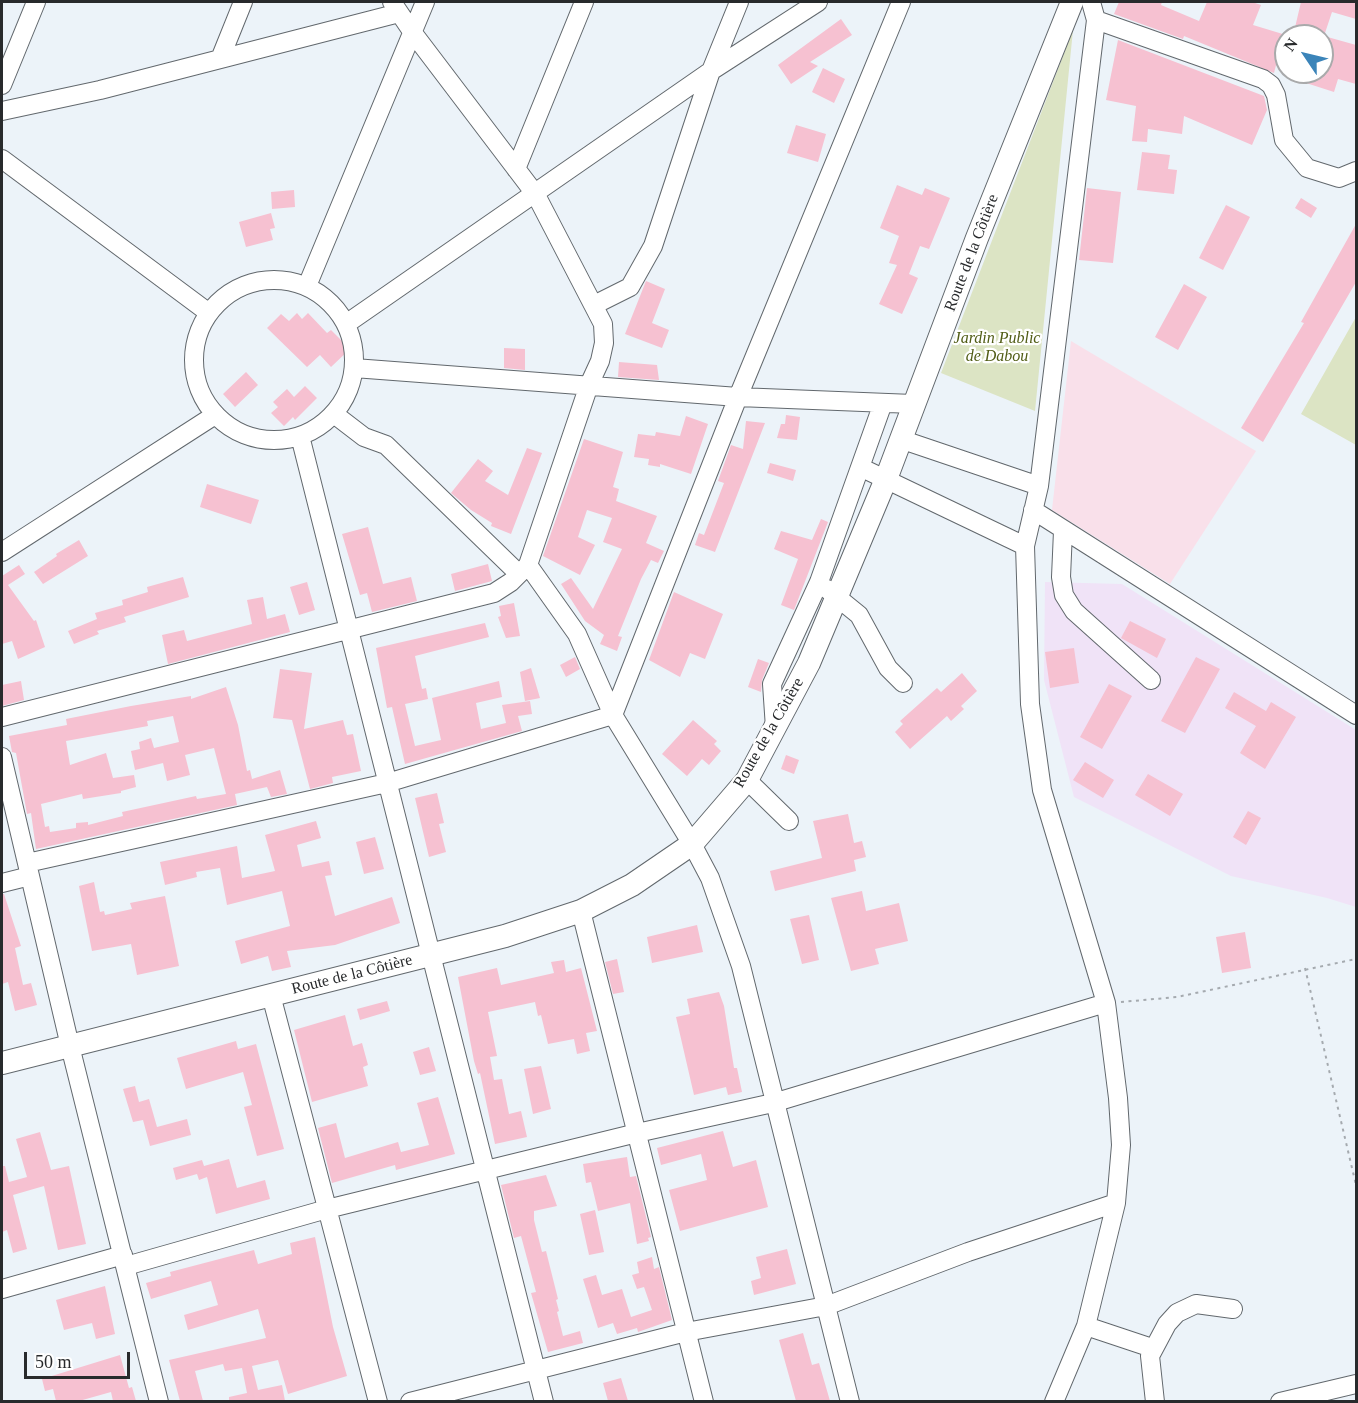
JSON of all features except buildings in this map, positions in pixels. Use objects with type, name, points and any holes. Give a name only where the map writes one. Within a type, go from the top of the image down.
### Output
[{"type":"main road","name":"Route de la Côtière","points":[[2,1063],[505,936],[581,911],[632,885],[692,844],[747,780],[809,663],[886,478],[1072,2]]},
{"type":"street","points":[[2,85],[36,2]]},
{"type":"street","points":[[220,59],[243,2]]},
{"type":"street","points":[[307,286],[425,2]]},
{"type":"street","points":[[516,169],[584,2]]},
{"type":"street","points":[[594,305],[630,287],[653,246],[711,71],[739,2]]},
{"type":"street","points":[[346,324],[536,195],[711,71],[818,2]]},
{"type":"street","points":[[612,715],[738,397],[901,2]]},
{"type":"street","points":[[1054,1401],[1086,1326],[1116,1203],[1121,1145],[1118,1098],[1106,1003],[1042,790],[1030,704],[1025,546],[1039,486],[1096,20],[1091,2]]},
{"type":"street","points":[[2,111],[220,59],[396,7],[413,33],[536,195],[603,324],[604,343],[600,361],[589,385],[524,569],[494,593],[2,717]]},
{"type":"street","points":[[1096,20],[1263,79],[1271,85],[1276,95],[1284,140],[1307,168],[1339,178],[1356,171]]},
{"type":"street","points":[[2,159],[209,313]]},
{"type":"street","points":[[281,280],[307,286],[330,302],[346,324],[353,345],[354,368],[348,392],[334,414],[319,427],[300,436],[278,441],[255,438],[234,430],[215,416],[200,392],[194,366],[197,338],[209,313],[229,294],[254,282],[281,280]]},
{"type":"street","points":[[354,368],[738,397],[913,404]]},
{"type":"street","points":[[775,728],[772,684],[819,582],[862,468],[883,403]]},
{"type":"street","points":[[334,414],[364,437],[386,445],[524,569],[577,634],[612,715],[692,844],[710,878],[741,966],[850,1401]]},
{"type":"street","points":[[2,552],[215,416]]},
{"type":"street","points":[[300,436],[351,628],[387,783],[433,955],[544,1401]]},
{"type":"street","points":[[900,439],[1039,486]]},
{"type":"street","points":[[862,468],[1025,546]]},
{"type":"street","points":[[1033,510],[1356,715]]},
{"type":"street","points":[[1063,531],[1061,577],[1064,595],[1074,611],[1151,680]]},
{"type":"street","points":[[819,582],[860,615],[888,668],[903,683]]},
{"type":"street","points":[[788,652],[809,663]]},
{"type":"street","points":[[2,883],[29,870],[387,783],[612,715]]},
{"type":"street","points":[[2,757],[70,1046],[159,1401]]},
{"type":"street","points":[[747,780],[789,821]]},
{"type":"street","points":[[581,911],[705,1401]]},
{"type":"street","points":[[271,995],[378,1401]]},
{"type":"street","points":[[2,1289],[124,1261],[637,1132],[774,1103],[1106,1003]]},
{"type":"street","points":[[410,1401],[686,1332],[826,1306],[968,1252],[1116,1203]]},
{"type":"street","points":[[1155,1401],[1149,1364],[1152,1348],[1167,1324],[1188,1306],[1207,1304],[1233,1309]]},
{"type":"street","points":[[1086,1326],[1152,1348]]},
{"type":"street","points":[[1280,1401],[1356,1384]]},
{"type":"path","points":[[1106,1003],[1177,996],[1356,959]]},
{"type":"path","points":[[1305,968],[1356,1185]]},
{"type":"shaded area","points":[[1071,341],[1256,451],[1170,584],[1052,510]]},
{"type":"shaded area","points":[[1045,582],[1122,584],[1356,730],[1356,907],[1231,876],[1074,797],[1044,680]]},
{"type":"green space","name":"Jardin Public de Dabou","points":[[1073,30],[1035,411],[941,373]]},
{"type":"green space","points":[[1356,317],[1356,445],[1301,414]]}]
